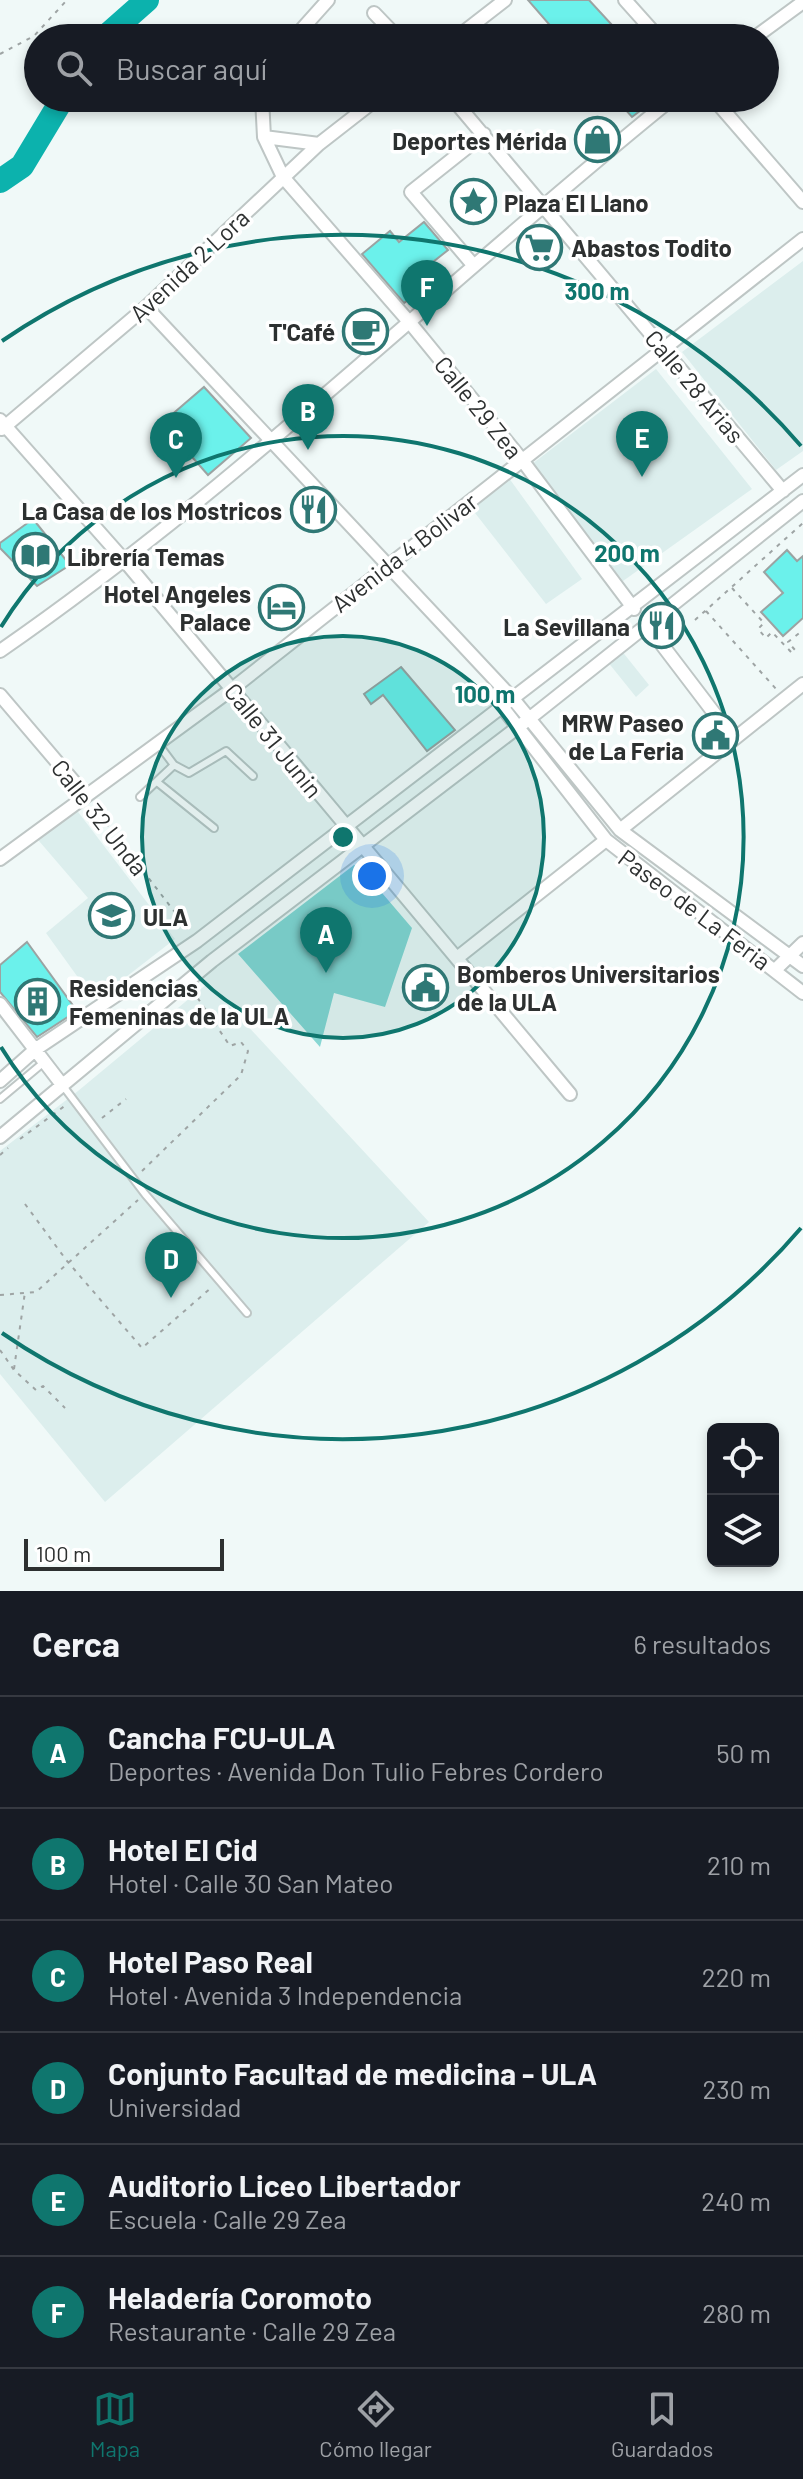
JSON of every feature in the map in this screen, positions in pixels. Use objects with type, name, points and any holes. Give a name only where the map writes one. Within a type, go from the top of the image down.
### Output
[{"type":"street","points":[[307,24],[328,0]]},
{"type":"street","points":[[474,24],[505,0]]},
{"type":"street","points":[[625,0],[646,24]]},
{"type":"street","points":[[773,24],[803,2]]},
{"type":"street","points":[[374,13],[385,24]]},
{"type":"street","points":[[263,112],[264,137],[319,144]]},
{"type":"street","name":"Avenida 2 Lora","points":[[2,425],[146,307],[319,144],[360,112]]},
{"type":"street","name":"Calle 28 Arias","points":[[464,112],[783,491]]},
{"type":"street","points":[[0,651],[124,560],[271,442],[411,324],[543,202],[656,112]]},
{"type":"street","points":[[725,112],[803,202]]},
{"type":"street","points":[[474,266],[411,192],[484,134]]},
{"type":"street","name":"Calle 29 Zea","points":[[264,137],[283,177],[411,324],[522,460],[634,609]]},
{"type":"street","name":"Avenida 4 Bolivar","points":[[0,859],[232,689],[803,239]]},
{"type":"street","name":"Paseo de La Feria","points":[[146,307],[514,700],[620,830],[803,966]]},
{"type":"street","name":"Calle 31 Junin","points":[[2,425],[124,560],[570,1094]]},
{"type":"street","points":[[0,1081],[36,1049],[197,941],[344,825],[634,609],[803,475]]},
{"type":"street","points":[[0,1137],[187,983],[530,718],[803,501]]},
{"type":"street","points":[[647,625],[733,738]]},
{"type":"street","points":[[620,830],[803,684]]},
{"type":"street","name":"Calle 32 Unda","points":[[0,695],[86,796]]},
{"type":"street","name":"Paseo de La Feria","points":[[503,708],[606,840],[803,993]]},
{"type":"street","points":[[457,958],[606,840]]},
{"type":"street","points":[[775,970],[803,943]]},
{"type":"street","points":[[0,1004],[63,1086]]},
{"type":"lane","points":[[159,745],[174,765],[189,773],[226,751],[253,776]]},
{"type":"lane","points":[[140,797],[174,765]]},
{"type":"lane","points":[[157,782],[177,802],[214,828]]},
{"type":"lane","points":[[0,1099],[45,1061]]},
{"type":"lane","points":[[63,1086],[145,1194],[247,1313]]},
{"type":"path","points":[[45,24],[67,0]]},
{"type":"path","points":[[0,54],[24,41]]},
{"type":"path","points":[[695,620],[803,523]]},
{"type":"path","points":[[731,587],[764,623],[758,629],[766,638],[772,632],[792,653],[795,650],[788,642],[803,630]]},
{"type":"path","points":[[706,611],[779,692]]},
{"type":"path","name":"Calle 32 Unda","points":[[86,796],[197,941]]},
{"type":"path","points":[[134,1180],[241,1075],[248,1051],[241,1042],[230,1046],[187,983]]},
{"type":"path","points":[[91,1126],[126,1099]]},
{"type":"path","points":[[0,1155],[72,1101]]},
{"type":"path","points":[[0,1295],[36,1292],[145,1194]]},
{"type":"path","points":[[25,1204],[67,1261],[142,1348],[219,1282]]},
{"type":"path","points":[[14,1370],[25,1292]]},
{"type":"path","points":[[0,1350],[14,1370],[36,1390],[43,1386],[65,1408]]},
{"type":"shaded area","points":[[803,261],[803,451],[776,470],[682,352]]},
{"type":"shaded area","points":[[656,369],[752,489],[623,581],[532,464]]},
{"type":"shaded area","points":[[506,474],[582,579],[546,604],[468,504]]},
{"type":"shaded area","points":[[621,650],[649,685],[636,697],[607,661]]},
{"type":"shaded area","name":"ULA","points":[[72,804],[175,939],[95,1001],[46,933],[88,898],[33,834]]},
{"type":"shaded area","points":[[354,865],[359,866],[412,928],[385,1007],[334,993],[320,1047],[238,954]]},
{"type":"shaded area","points":[[208,983],[429,1222],[105,1502],[0,1374],[0,1151]]},
{"type":"building","points":[[528,0],[589,0],[611,24],[549,24]]},
{"type":"building","points":[[424,222],[448,250],[423,270],[432,281],[404,303],[362,254],[390,231],[399,242]]},
{"type":"building","points":[[204,387],[251,438],[208,475],[162,423]]},
{"type":"building","name":"Librería Temas","points":[[33,519],[70,565],[37,586],[0,548],[0,543]]},
{"type":"building","points":[[787,550],[797,561],[803,556],[803,618],[783,636],[761,612],[783,593],[764,572]]},
{"type":"building","points":[[401,667],[455,730],[427,751],[383,695],[371,704],[364,694]]},
{"type":"building","name":"Residencias Femeninas de la ULA","points":[[27,942],[77,1011],[37,1037],[0,992],[0,965]]},
{"type":"waterway","points":[[120,24],[147,0]]},
{"type":"waterway","points":[[0,181],[22,166],[55,112]]},
{"type":"place","name":"Deportes Mérida","points":[[598,140]]},
{"type":"place","name":"Plaza El Llano","points":[[473,202]]},
{"type":"place","name":"Abastos Todito","points":[[540,247]]},
{"type":"place","name":"Heladería Coromoto","points":[[427,326]]},
{"type":"place","name":"T'Café","points":[[366,331]]},
{"type":"place","name":"Hotel El Cid","points":[[308,450]]},
{"type":"place","name":"Auditorio Liceo Libertador","points":[[642,477]]},
{"type":"place","name":"Hotel Paso Real","points":[[176,478]]},
{"type":"place","name":"La Casa de los Mostricos","points":[[313,510]]},
{"type":"place","name":"Librería Temas","points":[[36,556]]},
{"type":"place","name":"Hotel Angeles Palace","points":[[282,607]]},
{"type":"place","name":"La Sevillana","points":[[661,626]]},
{"type":"place","name":"MRW Paseo de La Feria","points":[[715,736]]},
{"type":"place","name":"ULA","points":[[112,916]]},
{"type":"place","name":"Cancha FCU-ULA","points":[[326,973]]},
{"type":"place","name":"Bomberos Universitarios de la ULA","points":[[426,987]]},
{"type":"place","name":"Residencias Femeninas de la ULA","points":[[38,1001]]},
{"type":"place","name":"Conjunto Facultad de medicina - ULA","points":[[171,1298]]}]
